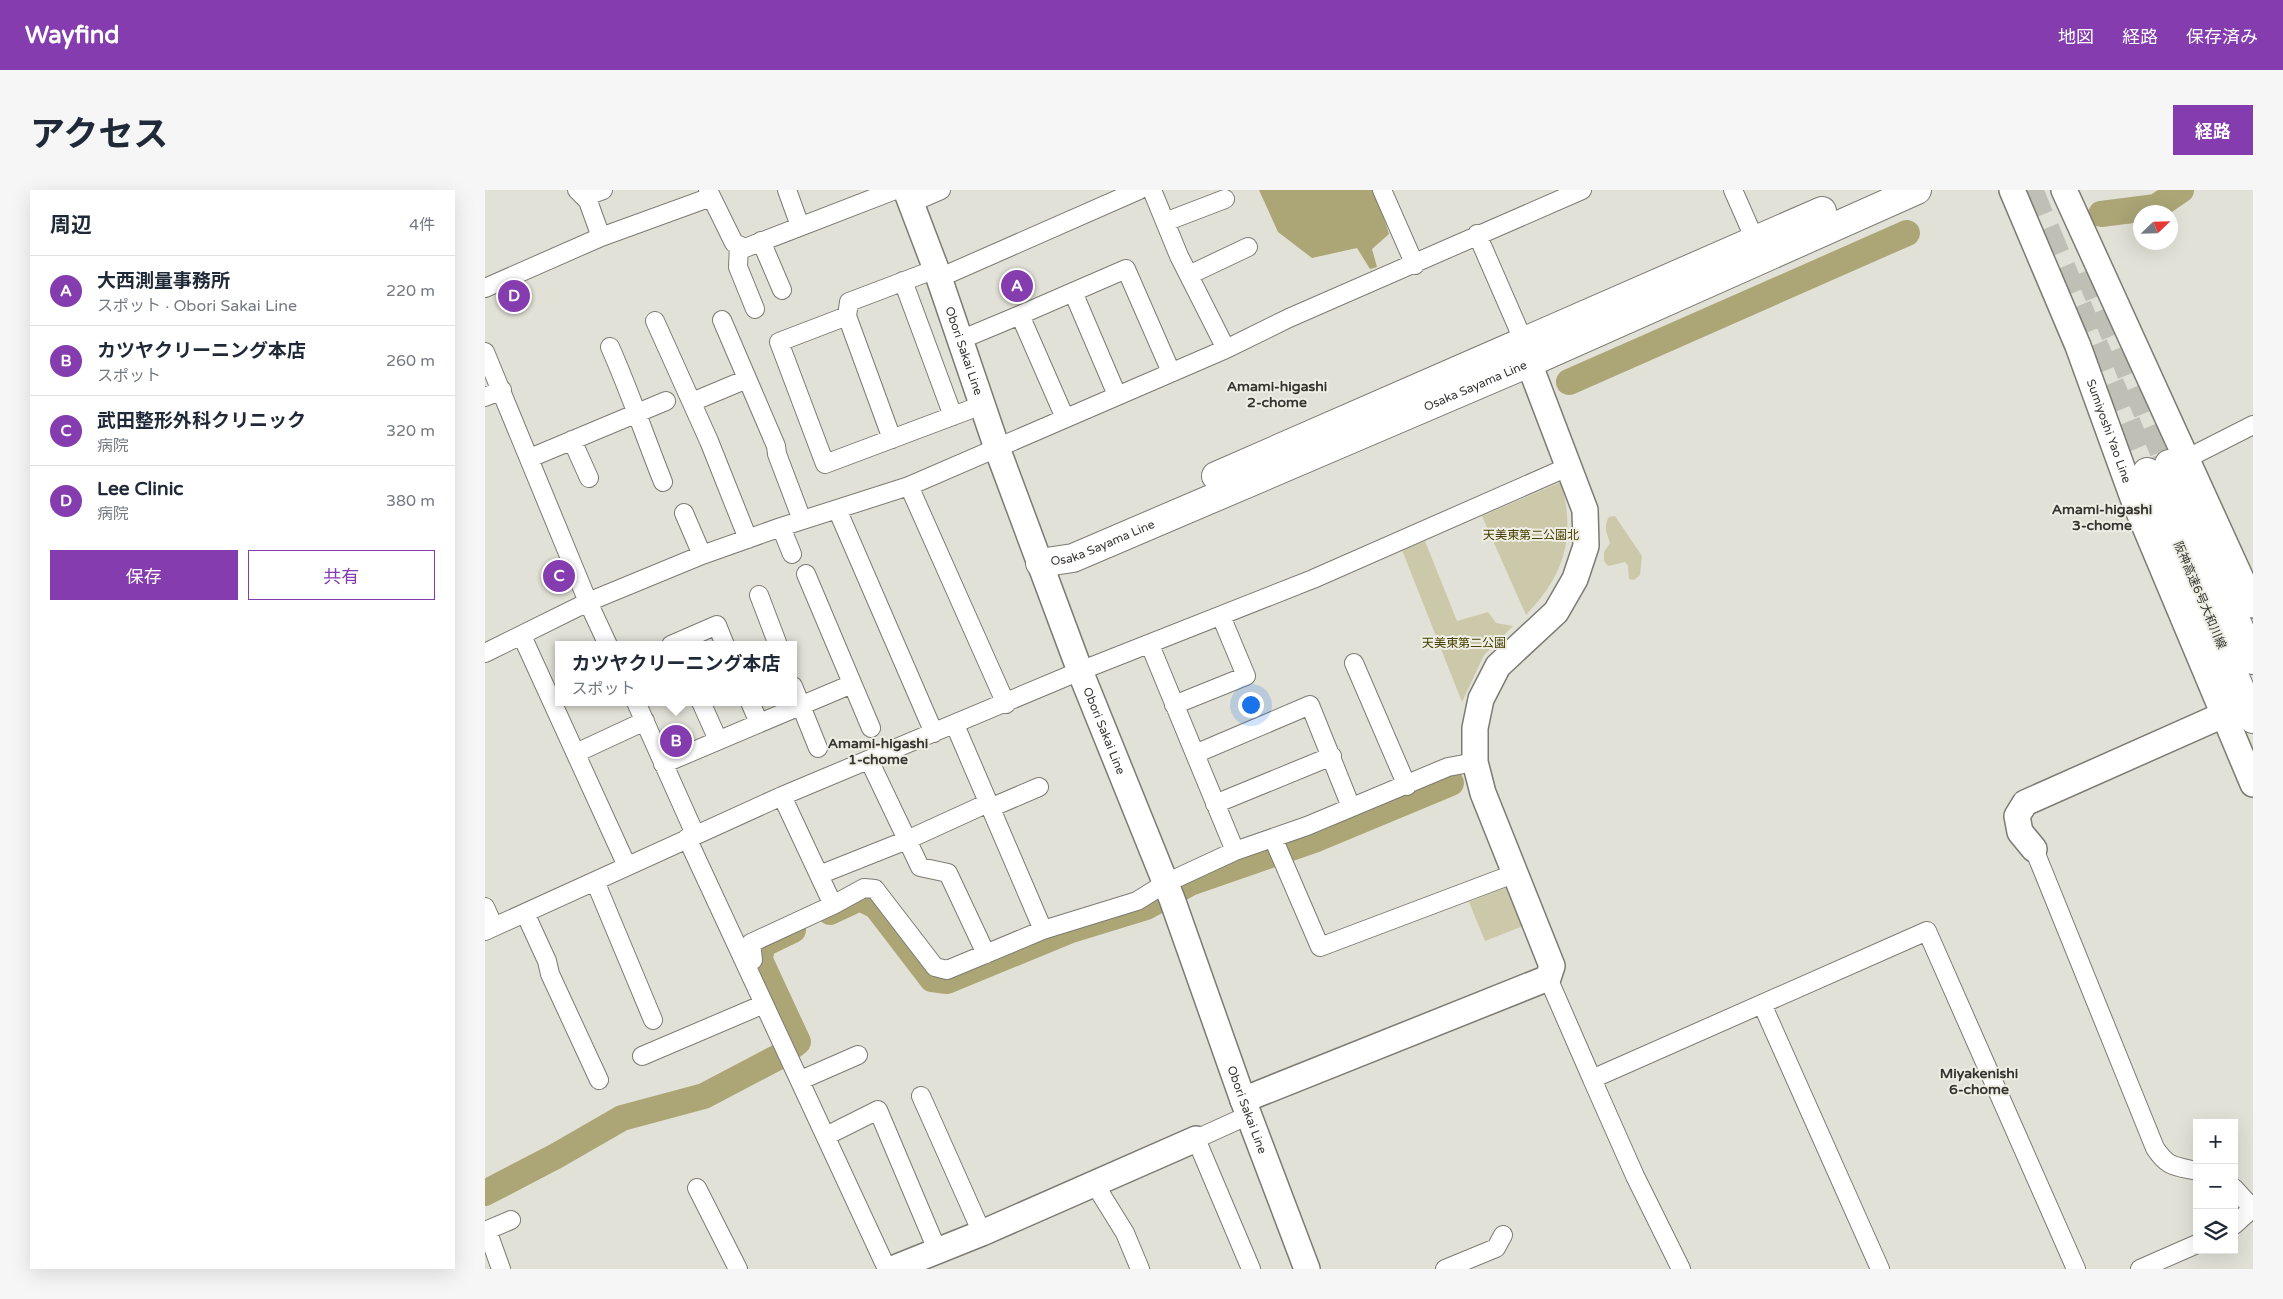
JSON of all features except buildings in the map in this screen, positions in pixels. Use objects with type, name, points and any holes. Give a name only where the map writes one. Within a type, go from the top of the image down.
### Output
[{"type":"main road","name":"Osaka Sayama Line","points":[[1527,353],[1755,240],[1871,190]]},
{"type":"main road","name":"Osaka Sayama Line","points":[[1040,562],[1067,541],[1527,353],[1917,190]]},
{"type":"main road","name":"Sumiyoshi Yao Line","points":[[2012,190],[2078,346],[2133,498],[2253,784]]},
{"type":"main road","points":[[2064,190],[2168,465],[2253,605]]},
{"type":"main road","name":"Obori Sakai Line","points":[[904,194],[938,274],[997,448],[1079,671],[1169,890],[1246,1107],[1307,1269]]},
{"type":"main road","points":[[1246,1107],[1548,978],[1553,966],[1483,793],[1475,762],[1475,728],[1481,699],[1499,666],[1556,612],[1575,579],[1586,546],[1585,510],[1527,353]]},
{"type":"main road","name":"阪神高速6号大和川線","points":[[2168,465],[2253,660]]},
{"type":"main road","name":"阪神高速6号大和川線","points":[[2168,465],[2253,719]]},
{"type":"main road","points":[[2034,849],[2020,832],[2017,816],[2025,803],[2223,715]]},
{"type":"main road","points":[[892,1269],[938,1252],[1196,1139]]},
{"type":"street","points":[[581,194],[603,190]]},
{"type":"street","points":[[787,190],[800,226]]},
{"type":"street","points":[[485,288],[601,237],[710,194],[734,243],[745,248],[800,226],[904,194],[941,190]]},
{"type":"street","points":[[892,439],[847,316],[849,302],[903,281],[938,274],[1139,190]]},
{"type":"street","points":[[1152,190],[1189,275],[1226,349]]},
{"type":"street","points":[[1382,190],[1415,265]]},
{"type":"street","points":[[485,654],[588,602],[702,556],[781,527],[909,486],[1226,349],[1289,318],[1415,265],[1477,234],[1582,190]]},
{"type":"street","points":[[1733,190],[1755,240]]},
{"type":"street","points":[[581,194],[588,201],[601,237]]},
{"type":"street","points":[[1165,222],[1225,199]]},
{"type":"street","points":[[1477,234],[1527,353]]},
{"type":"street","points":[[761,241],[782,290]]},
{"type":"street","points":[[739,245],[738,267],[755,309]]},
{"type":"street","points":[[1189,275],[1248,247]]},
{"type":"street","points":[[959,340],[1125,269],[1171,372]]},
{"type":"street","points":[[903,281],[953,416]]},
{"type":"street","points":[[1073,292],[1117,395]]},
{"type":"street","points":[[1021,315],[1065,418]]},
{"type":"street","points":[[847,316],[779,342],[825,464],[982,405]]},
{"type":"street","points":[[722,320],[776,446],[777,454],[802,520]]},
{"type":"street","points":[[655,321],[692,402],[748,539]]},
{"type":"street","points":[[610,347],[635,403],[636,414],[663,482]]},
{"type":"street","points":[[485,352],[588,602],[606,641]]},
{"type":"street","points":[[692,402],[747,378]]},
{"type":"street","points":[[485,397],[502,390]]},
{"type":"street","points":[[530,458],[665,401]]},
{"type":"street","points":[[2168,465],[2253,425]]},
{"type":"street","points":[[572,440],[589,478]]},
{"type":"street","points":[[485,907],[489,929],[782,796],[1006,704],[1079,671],[1150,645],[1313,579],[1570,466]]},
{"type":"street","points":[[909,486],[1006,704]]},
{"type":"street","points":[[837,509],[934,733]]},
{"type":"street","points":[[685,513],[702,556]]},
{"type":"street","points":[[781,527],[792,554]]},
{"type":"street","points":[[806,574],[871,728]]},
{"type":"street","points":[[759,596],[776,641]]},
{"type":"street","points":[[1174,705],[1246,676],[1221,616]]},
{"type":"street","points":[[681,641],[717,625],[723,641]]},
{"type":"street","points":[[522,636],[627,866]]},
{"type":"street","points":[[1150,645],[1235,852]]},
{"type":"street","points":[[1354,663],[1407,786]]},
{"type":"street","points":[[663,764],[852,684]]},
{"type":"street","points":[[797,696],[818,748]]},
{"type":"street","points":[[1195,754],[1310,705],[1351,807]]},
{"type":"street","points":[[638,706],[745,963],[801,1080],[887,1269]]},
{"type":"street","points":[[703,706],[718,740]]},
{"type":"street","points":[[752,706],[759,723]]},
{"type":"street","points":[[576,752],[645,721]]},
{"type":"street","points":[[955,725],[1043,930]]},
{"type":"street","points":[[1215,804],[1332,756]]},
{"type":"street","points":[[869,760],[920,867],[948,873],[986,954]]},
{"type":"street","points":[[745,963],[753,960],[751,943],[833,905],[864,888],[875,889],[935,967],[947,970],[1043,930],[1169,890],[1235,852],[1407,786],[1448,767],[1475,762]]},
{"type":"street","points":[[819,874],[1039,787]]},
{"type":"street","points":[[782,796],[833,905]]},
{"type":"street","points":[[1273,838],[1320,947],[1516,873]]},
{"type":"street","points":[[2034,849],[2155,1148],[2163,1160],[2172,1167],[2193,1171]]},
{"type":"street","points":[[595,881],[653,1020]]},
{"type":"street","points":[[525,913],[547,961],[550,974],[599,1080]]},
{"type":"street","points":[[1592,1079],[1927,931],[2076,1269]]},
{"type":"street","points":[[1548,978],[1635,1176],[1681,1269]]},
{"type":"street","points":[[642,1056],[764,1004]]},
{"type":"street","points":[[1762,1004],[1880,1269]]},
{"type":"street","points":[[801,1080],[858,1055]]},
{"type":"street","points":[[921,1096],[981,1233]]},
{"type":"street","points":[[1246,1107],[1196,1139],[1251,1269]]},
{"type":"street","points":[[826,1136],[878,1110],[938,1252]]},
{"type":"street","points":[[1094,1183],[1125,1233],[1141,1269]]},
{"type":"street","points":[[697,1188],[738,1269]]},
{"type":"street","points":[[2238,1192],[2253,1208],[2238,1221]]},
{"type":"street","points":[[501,1269],[486,1231],[511,1220]]},
{"type":"street","points":[[1445,1269],[1496,1248],[1503,1234]]},
{"type":"street","points":[[2140,1269],[2193,1246]]},
{"type":"green space","name":"天美東第二公園北","points":[[1561,482],[1567,520],[1564,554],[1550,585],[1526,615],[1482,516]]},
{"type":"green space","points":[[1615,516],[1642,556],[1640,575],[1634,580],[1629,579],[1628,566],[1625,562],[1608,566],[1604,561],[1604,552],[1610,543],[1606,524],[1609,517]]},
{"type":"green space","name":"天美東第二公園","points":[[1425,541],[1457,621],[1488,612],[1496,623],[1513,626],[1484,655],[1462,702],[1402,550]]},
{"type":"green space","points":[[1507,887],[1523,926],[1485,941],[1469,902]]},
{"type":"shaded area","points":[[1259,190],[1375,190],[1389,234],[1372,249],[1377,267],[1370,269],[1357,248],[1312,258],[1278,232]]},
{"type":"waterway","points":[[2101,214],[2156,207],[2181,190]]},
{"type":"waterway","points":[[1569,382],[1907,233]]},
{"type":"waterway","points":[[830,912],[860,898],[876,906],[932,979],[947,981],[1071,930],[1146,907],[1190,883],[1314,840],[1451,783],[1447,775]]},
{"type":"waterway","points":[[485,1193],[556,1156],[622,1118],[704,1096],[780,1056],[798,1042],[760,960],[762,945],[793,930]]},
{"type":"tunnel","points":[[2029,190],[2147,472]]},
{"type":"tunnel","points":[[2088,270],[2169,464]]},
{"type":"place","name":"大西測量事務所","points":[[1017,286]]},
{"type":"place","name":"Lee Clinic","points":[[514,296]]},
{"type":"place","name":"武田整形外科クリニック","points":[[559,576]]},
{"type":"place","name":"カツヤクリーニング本店","points":[[676,741]]},
{"type":"district","name":"Amami-higashi 2-chome","points":[[1277,394]]},
{"type":"district","name":"Amami-higashi 3-chome","points":[[2102,518]]},
{"type":"district","name":"Amami-higashi 1-chome","points":[[878,752]]},
{"type":"district","name":"Miyakenishi 6-chome","points":[[1979,1082]]}]
